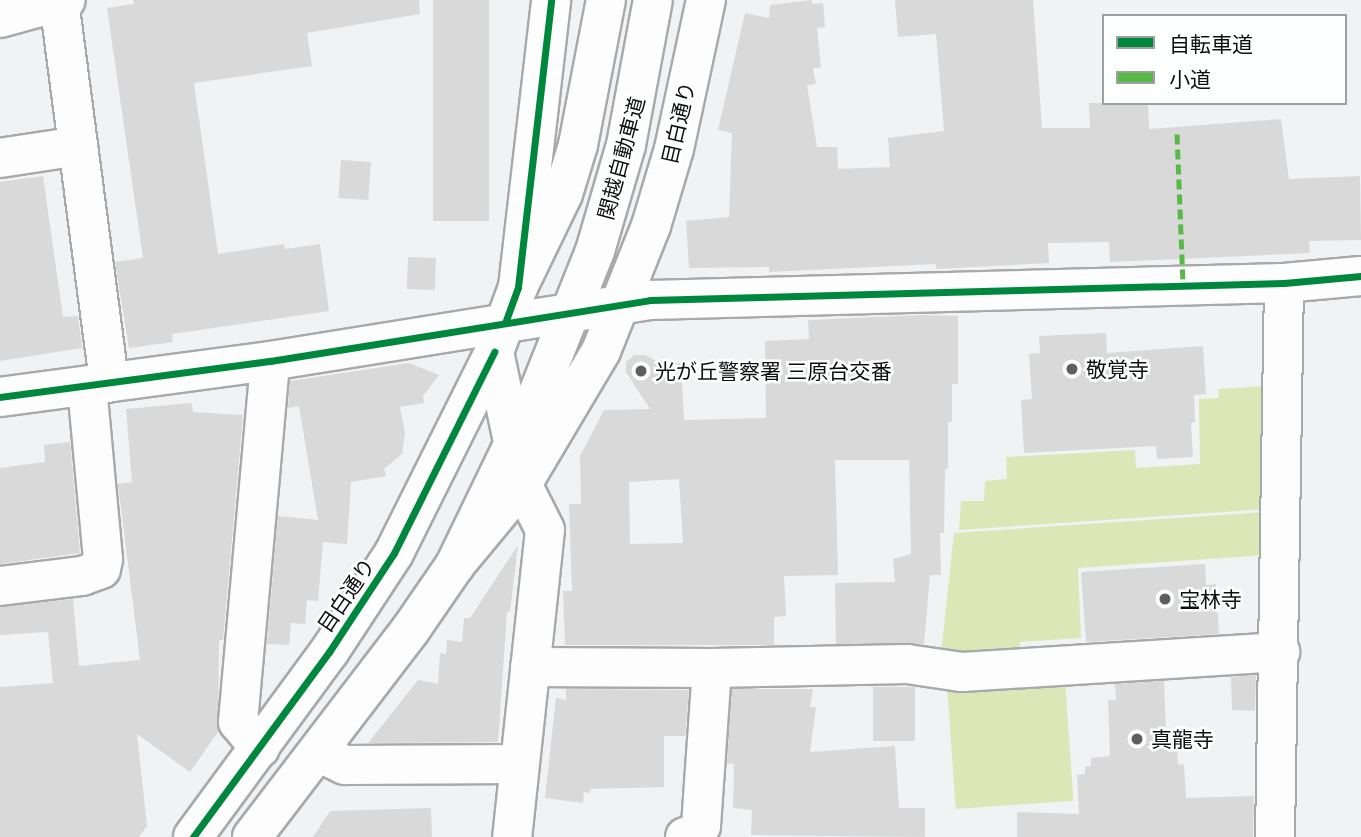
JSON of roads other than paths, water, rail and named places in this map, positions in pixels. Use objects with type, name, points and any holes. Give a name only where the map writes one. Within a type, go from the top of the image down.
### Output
[{"type":"main road","name":"目白通り","points":[[193,837],[260,748],[394,553],[500,337],[518,287],[551,0]]},
{"type":"main road","points":[[518,287],[563,194],[579,145],[606,0]]},
{"type":"main road","name":"関越自動車道","points":[[455,565],[512,447],[595,251],[626,145],[653,0]]},
{"type":"main road","name":"目白通り","points":[[252,837],[411,629],[455,565],[522,484],[564,418],[601,351],[651,226],[674,149],[706,0]]},
{"type":"main road","points":[[0,18],[63,1],[98,384],[103,559],[101,569],[82,576],[0,586]]},
{"type":"main road","points":[[0,158],[78,146]]},
{"type":"main road","points":[[0,397],[270,361],[500,337],[571,312],[676,299],[1284,283],[1361,276]]},
{"type":"main road","points":[[1275,837],[1284,283]]},
{"type":"main road","points":[[500,337],[512,447],[522,484],[545,530],[513,837]]},
{"type":"main road","points":[[260,748],[238,722],[270,361]]},
{"type":"main road","points":[[530,667],[712,668],[907,664],[962,672],[1280,652]]},
{"type":"main road","points":[[685,837],[695,834],[701,826],[712,668]]},
{"type":"main road","points":[[318,752],[345,765],[519,764]]},
{"type":"place","name":"敬覚寺","points":[[1072,369]]},
{"type":"place","name":"光が丘警察署 三原台交番","points":[[641,371]]},
{"type":"place","name":"宝林寺","points":[[1165,599]]},
{"type":"place","name":"真龍寺","points":[[1137,739]]}]
